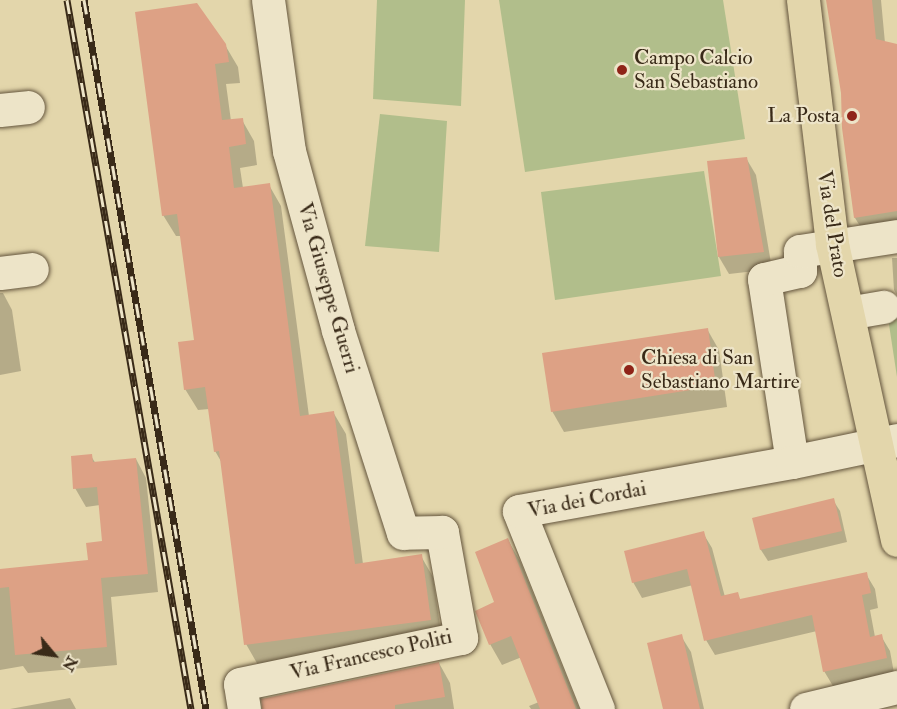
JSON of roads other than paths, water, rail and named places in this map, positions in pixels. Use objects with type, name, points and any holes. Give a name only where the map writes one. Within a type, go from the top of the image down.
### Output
[{"type":"main road","name":"Via del Prato","points":[[803,0],[832,244],[848,312],[886,442],[897,540]]},
{"type":"street","name":"Via Giuseppe Guerri","points":[[268,0],[289,151],[338,330],[403,533],[442,532]]},
{"type":"street","points":[[886,442],[792,462],[764,279],[800,271],[800,251],[832,244],[897,236]]},
{"type":"street","points":[[848,312],[883,307]]},
{"type":"street","name":"Via dei Cordai","points":[[598,709],[519,511],[792,462]]},
{"type":"street","name":"Via Francesco Politi","points":[[244,709],[240,684],[461,638],[442,532]]},
{"type":"street","points":[[806,709],[897,687]]},
{"type":"railway","points":[[67,0],[191,709]]},
{"type":"railway","points":[[84,0],[206,709]]},
{"type":"place","name":"Campo Calcio San Sebastiano","points":[[622,70]]},
{"type":"place","name":"La Posta","points":[[852,116]]},
{"type":"place","name":"Chiesa di San Sebastiano Martire","points":[[629,370]]}]
